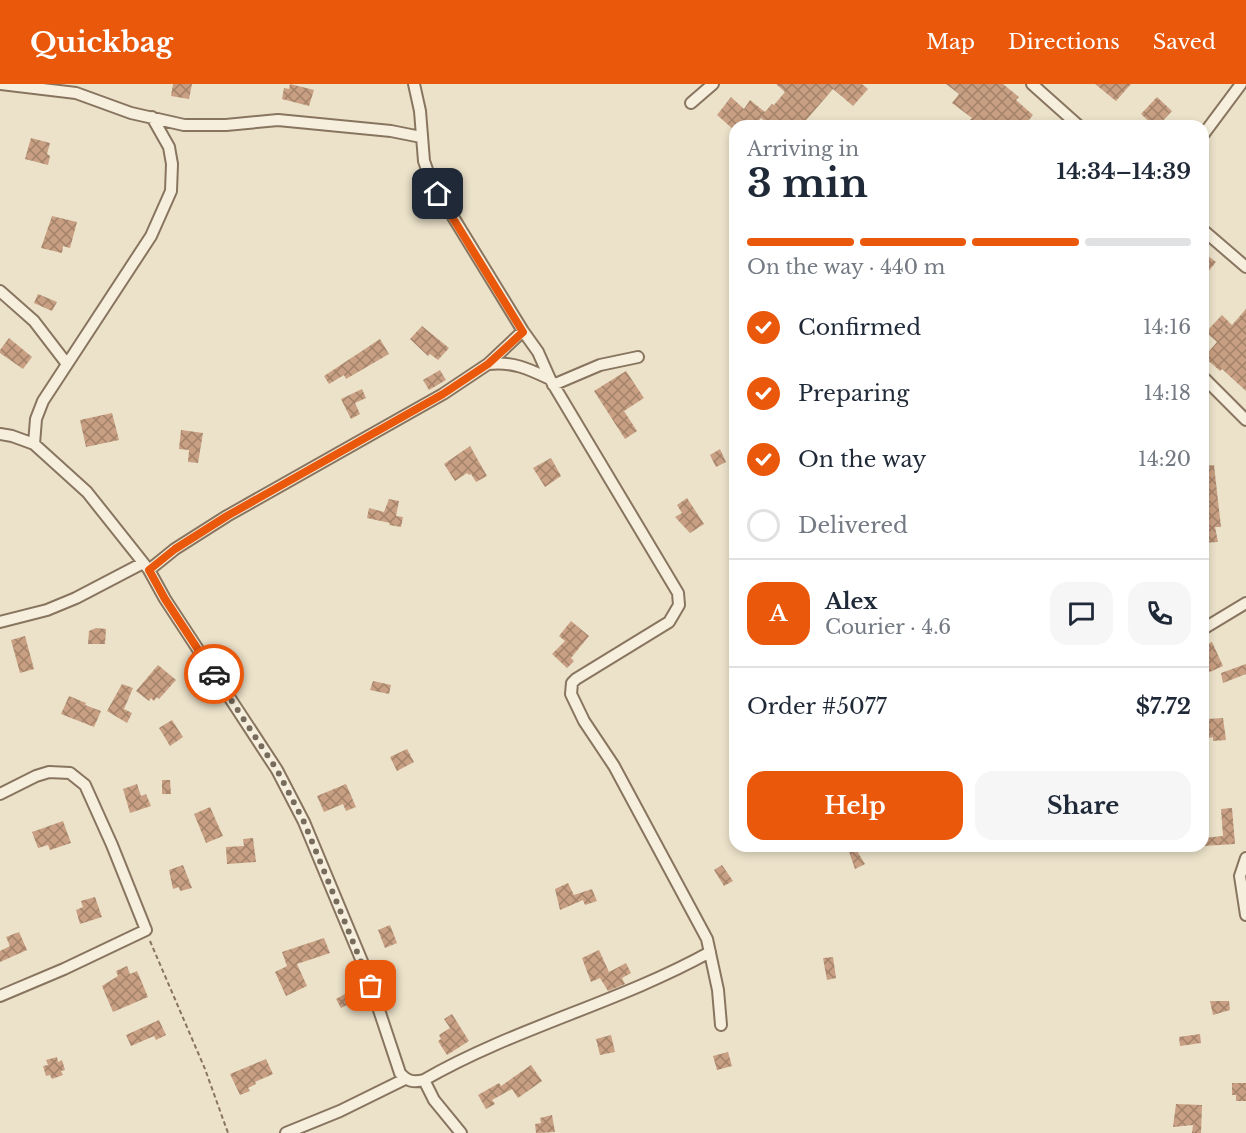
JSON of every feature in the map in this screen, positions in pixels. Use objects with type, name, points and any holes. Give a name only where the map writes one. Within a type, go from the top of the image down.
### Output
[{"type":"street","points":[[1,84],[76,93],[131,113],[184,124],[215,125],[278,120],[391,131],[421,137]]},
{"type":"street","points":[[414,84],[420,111],[424,161],[431,181],[523,332],[538,351],[551,382],[678,593],[679,605],[669,622],[576,679],[572,683],[571,694],[585,721],[614,766],[707,939],[718,990],[721,1025]]},
{"type":"street","points":[[691,103],[713,84]]},
{"type":"street","points":[[1032,84],[1072,120]]},
{"type":"street","points":[[1209,127],[1241,84]]},
{"type":"street","points":[[34,444],[36,419],[43,401],[151,236],[171,191],[172,164],[169,147],[152,117]]},
{"type":"street","points":[[1209,235],[1246,267]]},
{"type":"street","points":[[0,291],[34,321],[67,364]]},
{"type":"street","points":[[0,622],[47,610],[146,566],[227,516],[414,411],[488,364],[523,332]]},
{"type":"street","points":[[488,364],[504,362],[517,364],[551,382],[600,364],[638,357]]},
{"type":"street","points":[[1209,383],[1246,420]]},
{"type":"street","points":[[0,434],[34,444],[87,492],[146,566],[165,599],[277,770],[304,822],[366,971],[398,1068],[405,1079]]},
{"type":"street","points":[[1209,625],[1246,603]]},
{"type":"street","points":[[0,794],[49,772],[70,773],[85,785],[146,930],[0,996]]},
{"type":"street","points":[[1246,858],[1240,876],[1246,915]]},
{"type":"street","points":[[286,1133],[405,1079],[417,1082],[424,1080],[478,1051],[667,974],[710,952]]},
{"type":"street","points":[[424,1080],[434,1100],[460,1133]]},
{"type":"path","points":[[146,930],[205,1069],[228,1133]]},
{"type":"building","points":[[173,84],[192,84],[189,99],[171,96]]},
{"type":"building","points":[[290,84],[314,90],[309,106],[282,99],[284,88],[289,89]]},
{"type":"building","points":[[776,84],[862,84],[868,89],[853,106],[833,89],[806,120],[764,120],[761,118],[759,120],[729,120],[729,126],[717,115],[731,97],[744,109],[750,100],[765,112],[785,92]]},
{"type":"building","points":[[946,84],[1003,84],[1019,97],[1016,100],[1033,115],[1029,120],[970,120],[972,118],[952,103],[959,94]]},
{"type":"building","points":[[1095,84],[1131,84],[1116,101]]},
{"type":"building","points":[[1157,97],[1172,111],[1164,120],[1148,120],[1141,114]]},
{"type":"building","points":[[31,138],[50,143],[47,154],[50,156],[48,165],[25,159]]},
{"type":"building","points":[[52,216],[77,222],[70,248],[63,246],[62,253],[41,248]]},
{"type":"building","points":[[1209,257],[1216,262],[1209,271]]},
{"type":"building","points":[[38,294],[57,302],[52,311],[34,303]]},
{"type":"building","points":[[1246,309],[1246,391],[1222,369],[1220,371],[1209,361],[1209,351],[1217,342],[1209,335],[1209,329],[1222,315],[1232,325]]},
{"type":"building","points":[[422,326],[449,348],[438,360],[430,354],[428,356],[410,339]]},
{"type":"building","points":[[9,338],[32,357],[23,369],[0,353]]},
{"type":"building","points":[[380,339],[389,354],[346,379],[344,375],[329,384],[324,376]]},
{"type":"building","points":[[440,370],[446,380],[429,390],[423,380]]},
{"type":"building","points":[[626,371],[644,398],[624,411],[637,431],[625,439],[594,391]]},
{"type":"building","points":[[362,389],[366,398],[355,403],[360,414],[351,419],[341,399]]},
{"type":"building","points":[[112,413],[119,440],[86,447],[80,420]]},
{"type":"building","points":[[181,430],[203,433],[198,463],[188,462],[189,450],[179,449]]},
{"type":"building","points":[[470,446],[487,476],[476,482],[471,474],[467,473],[455,481],[444,464]]},
{"type":"building","points":[[720,449],[726,462],[716,467],[710,455]]},
{"type":"building","points":[[551,458],[561,476],[545,487],[533,468]]},
{"type":"building","points":[[1209,465],[1214,465],[1221,527],[1215,527],[1218,542],[1209,543]]},
{"type":"building","points":[[687,498],[704,524],[690,533],[675,517],[682,513],[677,505]]},
{"type":"building","points":[[389,499],[399,501],[396,516],[403,517],[401,527],[367,518],[369,508],[384,512]]},
{"type":"building","points":[[571,621],[589,636],[571,658],[574,661],[567,668],[552,654],[565,641],[559,636]]},
{"type":"building","points":[[96,628],[106,629],[105,644],[88,644],[89,631]]},
{"type":"building","points":[[25,636],[34,669],[20,673],[11,640]]},
{"type":"building","points":[[1212,642],[1223,666],[1209,672],[1209,643]]},
{"type":"building","points":[[1246,664],[1246,674],[1223,683],[1221,673]]},
{"type":"building","points":[[158,665],[176,680],[159,699],[157,697],[154,701],[151,698],[149,701],[136,691]]},
{"type":"building","points":[[373,681],[391,685],[389,694],[370,690]]},
{"type":"building","points":[[122,684],[133,688],[124,709],[132,713],[127,723],[107,711]]},
{"type":"building","points":[[69,696],[101,711],[94,727],[61,714]]},
{"type":"building","points":[[1223,718],[1226,740],[1213,741],[1213,737],[1209,738],[1209,719]]},
{"type":"building","points":[[172,720],[183,737],[170,746],[159,728]]},
{"type":"building","points":[[407,749],[414,762],[397,771],[390,757]]},
{"type":"building","points":[[162,780],[170,780],[171,794],[162,794]]},
{"type":"building","points":[[137,784],[141,796],[146,794],[151,806],[130,813],[123,789]]},
{"type":"building","points":[[346,784],[356,807],[346,811],[343,804],[324,812],[317,796]]},
{"type":"building","points":[[210,807],[223,836],[206,843],[194,814]]},
{"type":"building","points":[[1232,808],[1235,844],[1209,846],[1209,837],[1223,836],[1221,809]]},
{"type":"building","points":[[63,821],[71,843],[50,850],[48,845],[38,848],[32,832]]},
{"type":"building","points":[[253,838],[256,862],[227,864],[226,847],[244,846],[243,839]]},
{"type":"building","points":[[849,852],[858,852],[865,864],[855,869]]},
{"type":"building","points":[[183,865],[192,888],[180,891],[179,887],[173,889],[169,870]]},
{"type":"building","points":[[722,865],[733,881],[724,886],[714,870]]},
{"type":"building","points":[[568,883],[574,895],[592,889],[597,901],[585,905],[583,900],[560,910],[555,889]]},
{"type":"building","points":[[95,897],[102,917],[80,924],[76,910],[83,907],[81,901]]},
{"type":"building","points":[[390,925],[397,943],[385,948],[378,930]]},
{"type":"building","points":[[19,932],[27,950],[0,962],[0,951],[10,946],[6,937]]},
{"type":"building","points":[[324,938],[330,953],[297,964],[307,986],[286,996],[275,972],[287,966],[282,952]]},
{"type":"building","points":[[599,950],[609,972],[626,963],[631,973],[622,978],[625,984],[608,991],[600,978],[591,982],[582,958]]},
{"type":"building","points":[[833,957],[836,978],[827,980],[823,958]]},
{"type":"building","points":[[127,966],[130,974],[137,971],[148,997],[113,1012],[102,986],[118,976],[116,971]]},
{"type":"building","points":[[345,994],[351,1003],[341,1008],[336,999]]},
{"type":"building","points":[[1210,1001],[1229,1001],[1230,1010],[1213,1015]]},
{"type":"building","points":[[452,1014],[469,1041],[447,1055],[438,1041],[441,1039],[439,1035],[450,1028],[444,1019]]},
{"type":"building","points":[[159,1020],[166,1035],[156,1040],[154,1036],[131,1046],[126,1035]]},
{"type":"building","points":[[1200,1034],[1201,1043],[1180,1046],[1179,1037]]},
{"type":"building","points":[[611,1035],[615,1052],[600,1055],[596,1039]]},
{"type":"building","points":[[728,1052],[732,1066],[717,1070],[713,1056]]},
{"type":"building","points":[[57,1057],[58,1062],[62,1060],[65,1070],[61,1071],[63,1075],[52,1079],[50,1075],[46,1076],[43,1066],[48,1065],[46,1060]]},
{"type":"building","points":[[266,1059],[273,1074],[255,1082],[256,1084],[248,1088],[250,1091],[240,1095],[230,1074]]},
{"type":"building","points":[[531,1065],[542,1081],[518,1098],[512,1089],[492,1100],[495,1104],[486,1109],[478,1095],[499,1083],[501,1086]]},
{"type":"building","points":[[1232,1083],[1246,1083],[1246,1101],[1236,1101],[1236,1095],[1232,1095]]},
{"type":"building","points":[[1176,1104],[1202,1105],[1201,1133],[1192,1133],[1193,1125],[1173,1127]]},
{"type":"building","points":[[552,1115],[555,1132],[536,1133],[535,1124],[541,1123],[540,1118]]},
{"type":"way so far","points":[[214,674],[277,770],[304,822],[371,986]]},
{"type":"route","points":[[214,674],[165,599],[149,570],[175,549],[227,516],[443,394],[488,364],[523,332],[438,194]]}]
